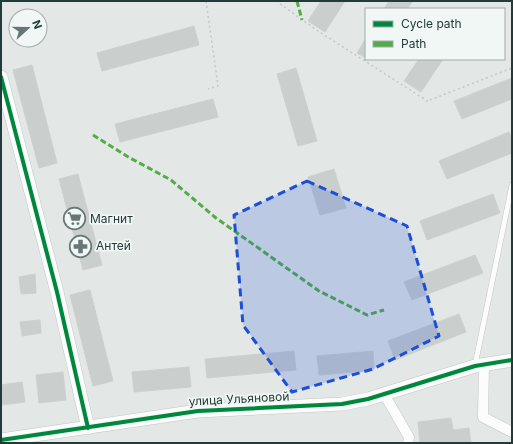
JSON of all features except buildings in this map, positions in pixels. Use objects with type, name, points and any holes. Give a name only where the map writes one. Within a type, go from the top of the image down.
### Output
[{"type":"street","points":[[1,77],[61,306],[88,428]]},
{"type":"street","name":"улица Ульяновой","points":[[1,440],[198,411],[342,404],[384,394],[479,365],[512,360]]},
{"type":"street","points":[[479,365],[483,417],[512,432]]},
{"type":"street","points":[[384,394],[409,437],[408,443]]},
{"type":"lane","points":[[479,365],[512,185]]},
{"type":"path","points":[[206,1],[218,86],[208,89]]},
{"type":"path","points":[[276,1],[350,53],[430,101],[512,68]]},
{"type":"highlighted area","points":[[307,181],[407,226],[439,336],[373,369],[292,392],[243,325],[234,215]]},
{"type":"marked path","points":[[297,1],[302,20]]},
{"type":"marked path","points":[[93,135],[130,158],[171,180],[216,218],[319,291],[367,315],[384,310]]},
{"type":"cycle path","points":[[1,77],[57,292],[88,428]]},
{"type":"cycle path","points":[[1,440],[198,411],[342,404],[368,399],[475,366],[512,360]]},
{"type":"place","name":"Магнит","points":[[75,219]]},
{"type":"place","name":"Антей","points":[[80,246]]}]
